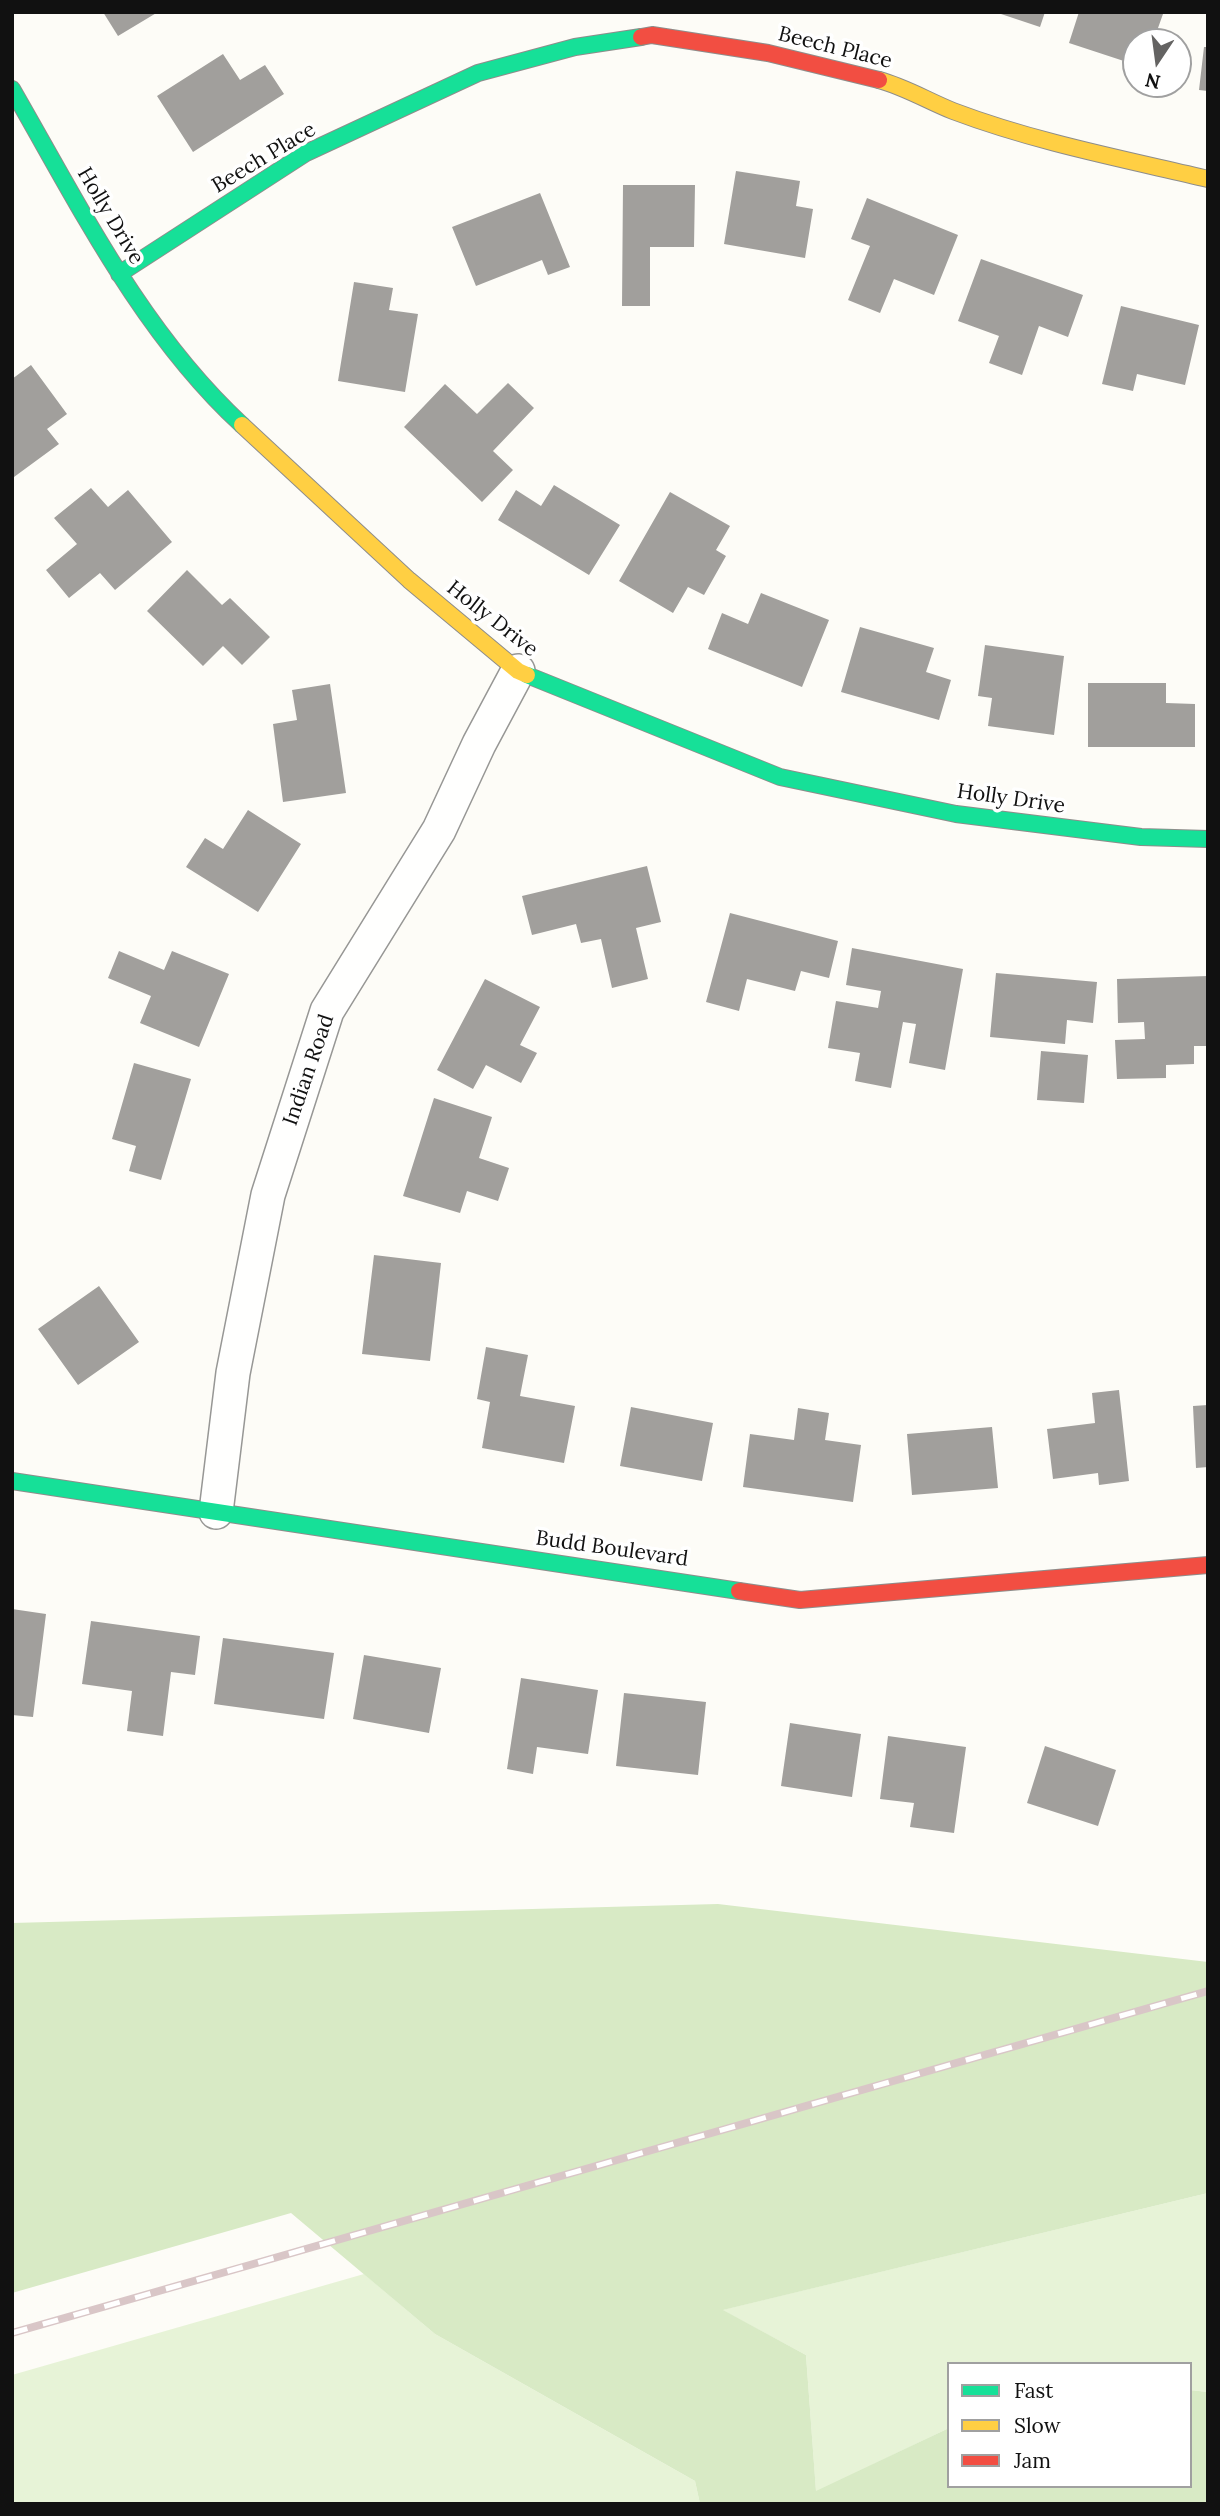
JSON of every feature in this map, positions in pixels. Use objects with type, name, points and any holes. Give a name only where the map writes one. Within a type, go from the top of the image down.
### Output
[{"type":"street","name":"Beech Place","points":[[119,274],[306,153],[478,73],[653,24],[846,70],[900,86],[953,111],[1091,152],[1208,179]]},
{"type":"street","name":"Holly Drive","points":[[12,89],[119,274],[209,395],[409,580],[518,670],[672,736],[780,777],[956,814],[1141,837],[1208,839]]},
{"type":"street","name":"Indian Road","points":[[216,1512],[233,1373],[268,1195],[327,1012],[439,830],[479,744],[518,670]]},
{"type":"street","name":"Budd Boulevard","points":[[12,1481],[800,1600],[1208,1565]]},
{"type":"green space","points":[[718,1904],[1208,1962],[1208,2193],[723,2310],[806,2355],[816,2491],[947,2429],[947,2488],[1192,2488],[1192,2390],[1208,2392],[1208,2504],[700,2504],[695,2481],[435,2334],[291,2213],[12,2293],[12,1923]]},
{"type":"green space","points":[[1208,2193],[1208,2392],[1192,2390],[1192,2362],[947,2362],[947,2429],[816,2492],[806,2355],[722,2310]]},
{"type":"green space","points":[[364,2274],[435,2334],[695,2481],[700,2504],[12,2504],[12,2375]]},
{"type":"building","points":[[103,12],[158,12],[118,36]]},
{"type":"building","points":[[995,12],[1045,12],[1040,27]]},
{"type":"building","points":[[1079,12],[1163,14],[1158,28],[1122,28],[1122,60],[1069,43]]},
{"type":"building","points":[[1204,47],[1208,47],[1208,91],[1199,90]]},
{"type":"building","points":[[223,54],[240,80],[265,65],[284,94],[193,152],[157,96]]},
{"type":"building","points":[[736,171],[800,181],[796,206],[813,209],[805,258],[724,244]]},
{"type":"building","points":[[623,185],[695,185],[694,247],[650,247],[650,306],[622,306]]},
{"type":"building","points":[[540,193],[570,267],[548,275],[542,260],[476,286],[452,227]]},
{"type":"building","points":[[867,198],[958,235],[934,295],[894,279],[880,313],[848,300],[870,246],[851,239]]},
{"type":"building","points":[[981,259],[1083,295],[1068,337],[1039,326],[1022,375],[989,363],[999,336],[958,321]]},
{"type":"building","points":[[354,282],[393,288],[389,310],[418,314],[405,392],[338,381]]},
{"type":"building","points":[[1121,306],[1199,325],[1185,385],[1137,374],[1133,391],[1102,384]]},
{"type":"building","points":[[31,365],[67,414],[47,429],[59,444],[14,477],[12,379]]},
{"type":"building","points":[[508,383],[534,408],[493,451],[513,470],[482,502],[404,427],[445,384],[477,414]]},
{"type":"building","points":[[554,485],[620,525],[589,575],[498,520],[516,490],[541,506]]},
{"type":"building","points":[[91,488],[108,507],[128,490],[172,542],[115,590],[100,573],[69,598],[46,570],[77,544],[54,518]]},
{"type":"building","points":[[670,492],[730,526],[716,550],[726,556],[704,595],[688,587],[673,613],[619,581]]},
{"type":"building","points":[[187,570],[222,605],[230,598],[270,637],[242,665],[223,646],[203,666],[147,611]]},
{"type":"building","points":[[761,593],[829,620],[802,687],[708,649],[722,613],[748,624]]},
{"type":"building","points":[[860,627],[934,648],[926,672],[951,680],[939,720],[841,692]]},
{"type":"building","points":[[985,645],[1064,656],[1054,735],[988,726],[992,698],[978,696]]},
{"type":"building","points":[[1088,683],[1166,683],[1166,703],[1195,704],[1195,747],[1088,747]]},
{"type":"building","points":[[330,684],[346,793],[283,802],[273,724],[297,720],[292,690]]},
{"type":"building","points":[[248,810],[301,844],[258,912],[186,867],[205,838],[223,849]]},
{"type":"building","points":[[647,866],[661,922],[636,928],[648,979],[612,988],[601,939],[581,943],[576,924],[532,935],[522,896]]},
{"type":"building","points":[[730,913],[838,941],[829,978],[801,971],[795,991],[747,979],[739,1011],[706,1002]]},
{"type":"building","points":[[852,948],[963,969],[945,1070],[909,1063],[916,1024],[903,1022],[891,1088],[855,1081],[860,1053],[828,1048],[836,1001],[878,1008],[881,991],[846,985]]},
{"type":"building","points":[[119,951],[164,970],[172,951],[229,974],[199,1047],[140,1023],[151,996],[108,978]]},
{"type":"building","points":[[996,973],[1097,982],[1093,1023],[1067,1020],[1065,1044],[990,1037]]},
{"type":"building","points":[[1208,976],[1208,1046],[1194,1046],[1194,1064],[1166,1065],[1166,1078],[1117,1079],[1115,1040],[1145,1039],[1144,1022],[1118,1023],[1117,979]]},
{"type":"building","points":[[485,979],[540,1007],[520,1045],[537,1053],[521,1083],[486,1065],[473,1089],[437,1070]]},
{"type":"building","points":[[1041,1051],[1088,1055],[1084,1103],[1037,1100]]},
{"type":"building","points":[[134,1063],[191,1079],[161,1180],[129,1171],[136,1146],[112,1139]]},
{"type":"building","points":[[434,1098],[492,1117],[479,1158],[509,1168],[498,1201],[467,1191],[460,1213],[403,1196]]},
{"type":"building","points":[[374,1255],[441,1263],[430,1361],[362,1354]]},
{"type":"building","points":[[99,1286],[139,1342],[78,1385],[38,1329]]},
{"type":"building","points":[[486,1347],[528,1355],[520,1396],[575,1406],[564,1463],[482,1448],[490,1402],[477,1399]]},
{"type":"building","points":[[1119,1390],[1129,1481],[1099,1485],[1098,1473],[1053,1479],[1047,1429],[1095,1423],[1092,1393]]},
{"type":"building","points":[[1208,1405],[1208,1467],[1196,1468],[1193,1406]]},
{"type":"building","points":[[631,1407],[713,1423],[702,1481],[620,1466]]},
{"type":"building","points":[[798,1408],[829,1413],[825,1440],[861,1445],[853,1502],[743,1487],[750,1434],[794,1440]]},
{"type":"building","points":[[992,1427],[998,1488],[912,1495],[907,1434]]},
{"type":"building","points":[[12,1609],[46,1614],[33,1717],[12,1715]]},
{"type":"building","points":[[91,1621],[200,1636],[195,1675],[171,1672],[163,1736],[127,1731],[132,1691],[82,1684]]},
{"type":"building","points":[[223,1638],[334,1653],[324,1719],[214,1704]]},
{"type":"building","points":[[364,1655],[441,1668],[429,1733],[353,1719]]},
{"type":"building","points":[[521,1678],[598,1690],[588,1754],[537,1747],[533,1774],[507,1769]]},
{"type":"building","points":[[624,1693],[706,1702],[698,1775],[616,1766]]},
{"type":"building","points":[[790,1723],[861,1734],[852,1797],[781,1786]]},
{"type":"building","points":[[888,1736],[966,1747],[954,1833],[910,1827],[914,1803],[880,1799]]},
{"type":"building","points":[[1045,1746],[1116,1770],[1098,1826],[1027,1803]]},
{"type":"railway","points":[[12,2333],[1208,1991]]},
{"type":"traffic: fast","points":[[119,274],[306,153],[478,73],[575,47],[641,37]]},
{"type":"traffic: fast","points":[[12,89],[88,222],[143,309],[206,389],[242,425]]},
{"type":"traffic: fast","points":[[527,675],[780,777],[956,814],[1141,837],[1208,839]]},
{"type":"traffic: fast","points":[[12,1481],[739,1591]]},
{"type":"traffic: slow","points":[[879,80],[953,111],[1015,132],[1208,179]]},
{"type":"traffic: slow","points":[[242,425],[409,580],[518,671],[527,675]]},
{"type":"traffic: jam","points":[[641,37],[652,35],[768,53],[879,80]]},
{"type":"traffic: jam","points":[[739,1591],[800,1600],[1208,1565]]}]
